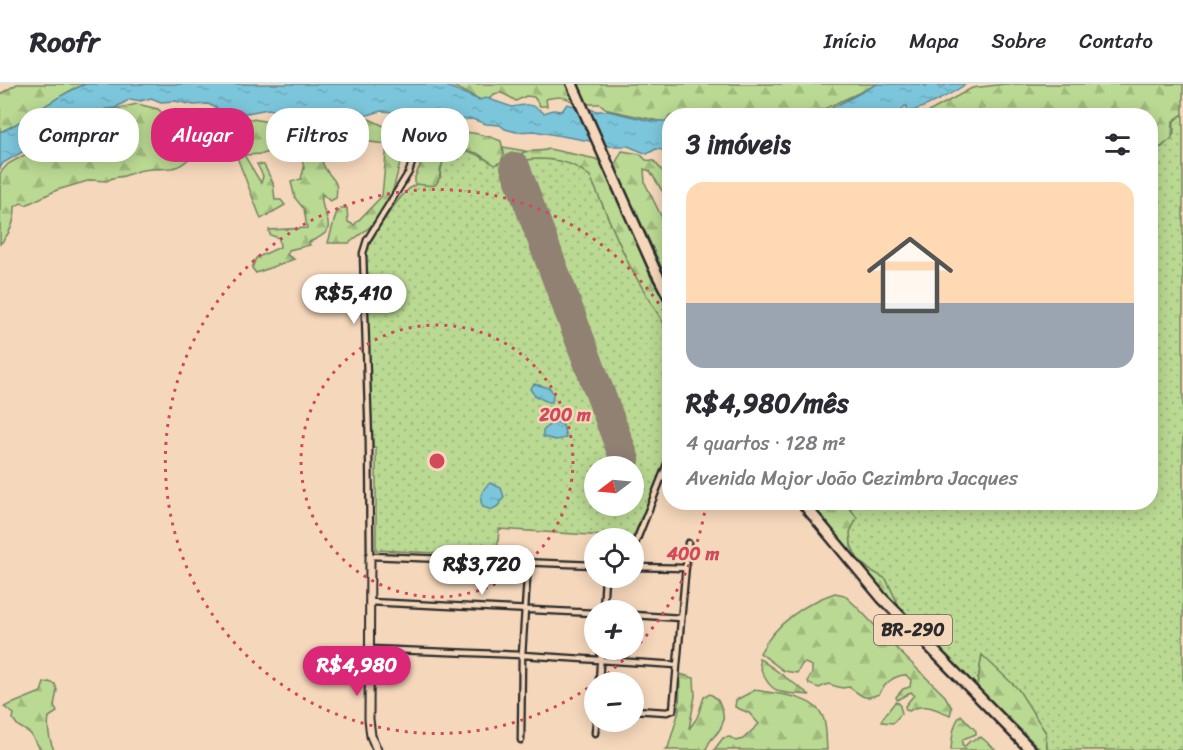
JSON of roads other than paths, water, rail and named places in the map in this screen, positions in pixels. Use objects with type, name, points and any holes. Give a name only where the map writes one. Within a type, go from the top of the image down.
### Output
[{"type":"highway","points":[[572,84],[662,282]]},
{"type":"highway","name":"BR-290","points":[[809,510],[882,598],[1031,750]]},
{"type":"street","points":[[377,750],[371,736],[369,719],[370,452],[363,254],[367,240],[409,172],[412,162]]},
{"type":"street","points":[[641,528],[662,476]]},
{"type":"street","points":[[644,711],[667,712],[673,710],[688,543]]},
{"type":"street","points":[[370,556],[584,565]]},
{"type":"street","points":[[521,740],[522,655],[528,562]]},
{"type":"street","points":[[644,567],[686,568]]},
{"type":"street","points":[[369,602],[584,612]]},
{"type":"street","points":[[644,616],[681,618]]},
{"type":"street","points":[[369,650],[522,655],[677,665]]},
{"type":"street","points":[[599,672],[600,661]]},
{"type":"water","points":[[86,84],[442,84],[479,100],[486,98],[512,107],[529,105],[544,113],[553,110],[562,111],[567,104],[651,121],[662,121],[662,150],[656,149],[647,154],[628,146],[603,146],[590,141],[534,131],[516,132],[500,125],[469,119],[469,108],[381,108],[381,111],[369,115],[369,108],[266,108],[254,112],[254,108],[216,108],[208,104],[161,102],[151,98],[141,101],[130,99],[115,108],[42,108],[64,94]]},
{"type":"water","points":[[877,84],[923,84],[925,86],[937,84],[939,87],[948,84],[966,84],[921,108],[905,106],[904,108],[832,108]]},
{"type":"water","points":[[18,123],[18,154],[3,163],[0,168],[0,132]]},
{"type":"water","points":[[534,384],[550,388],[553,394],[552,402],[535,396],[530,389]]},
{"type":"water","points":[[557,422],[563,425],[566,438],[556,440],[543,437],[543,431],[549,425]]},
{"type":"water","points":[[490,483],[501,488],[504,497],[498,506],[491,510],[483,507],[481,500],[483,491]]}]
